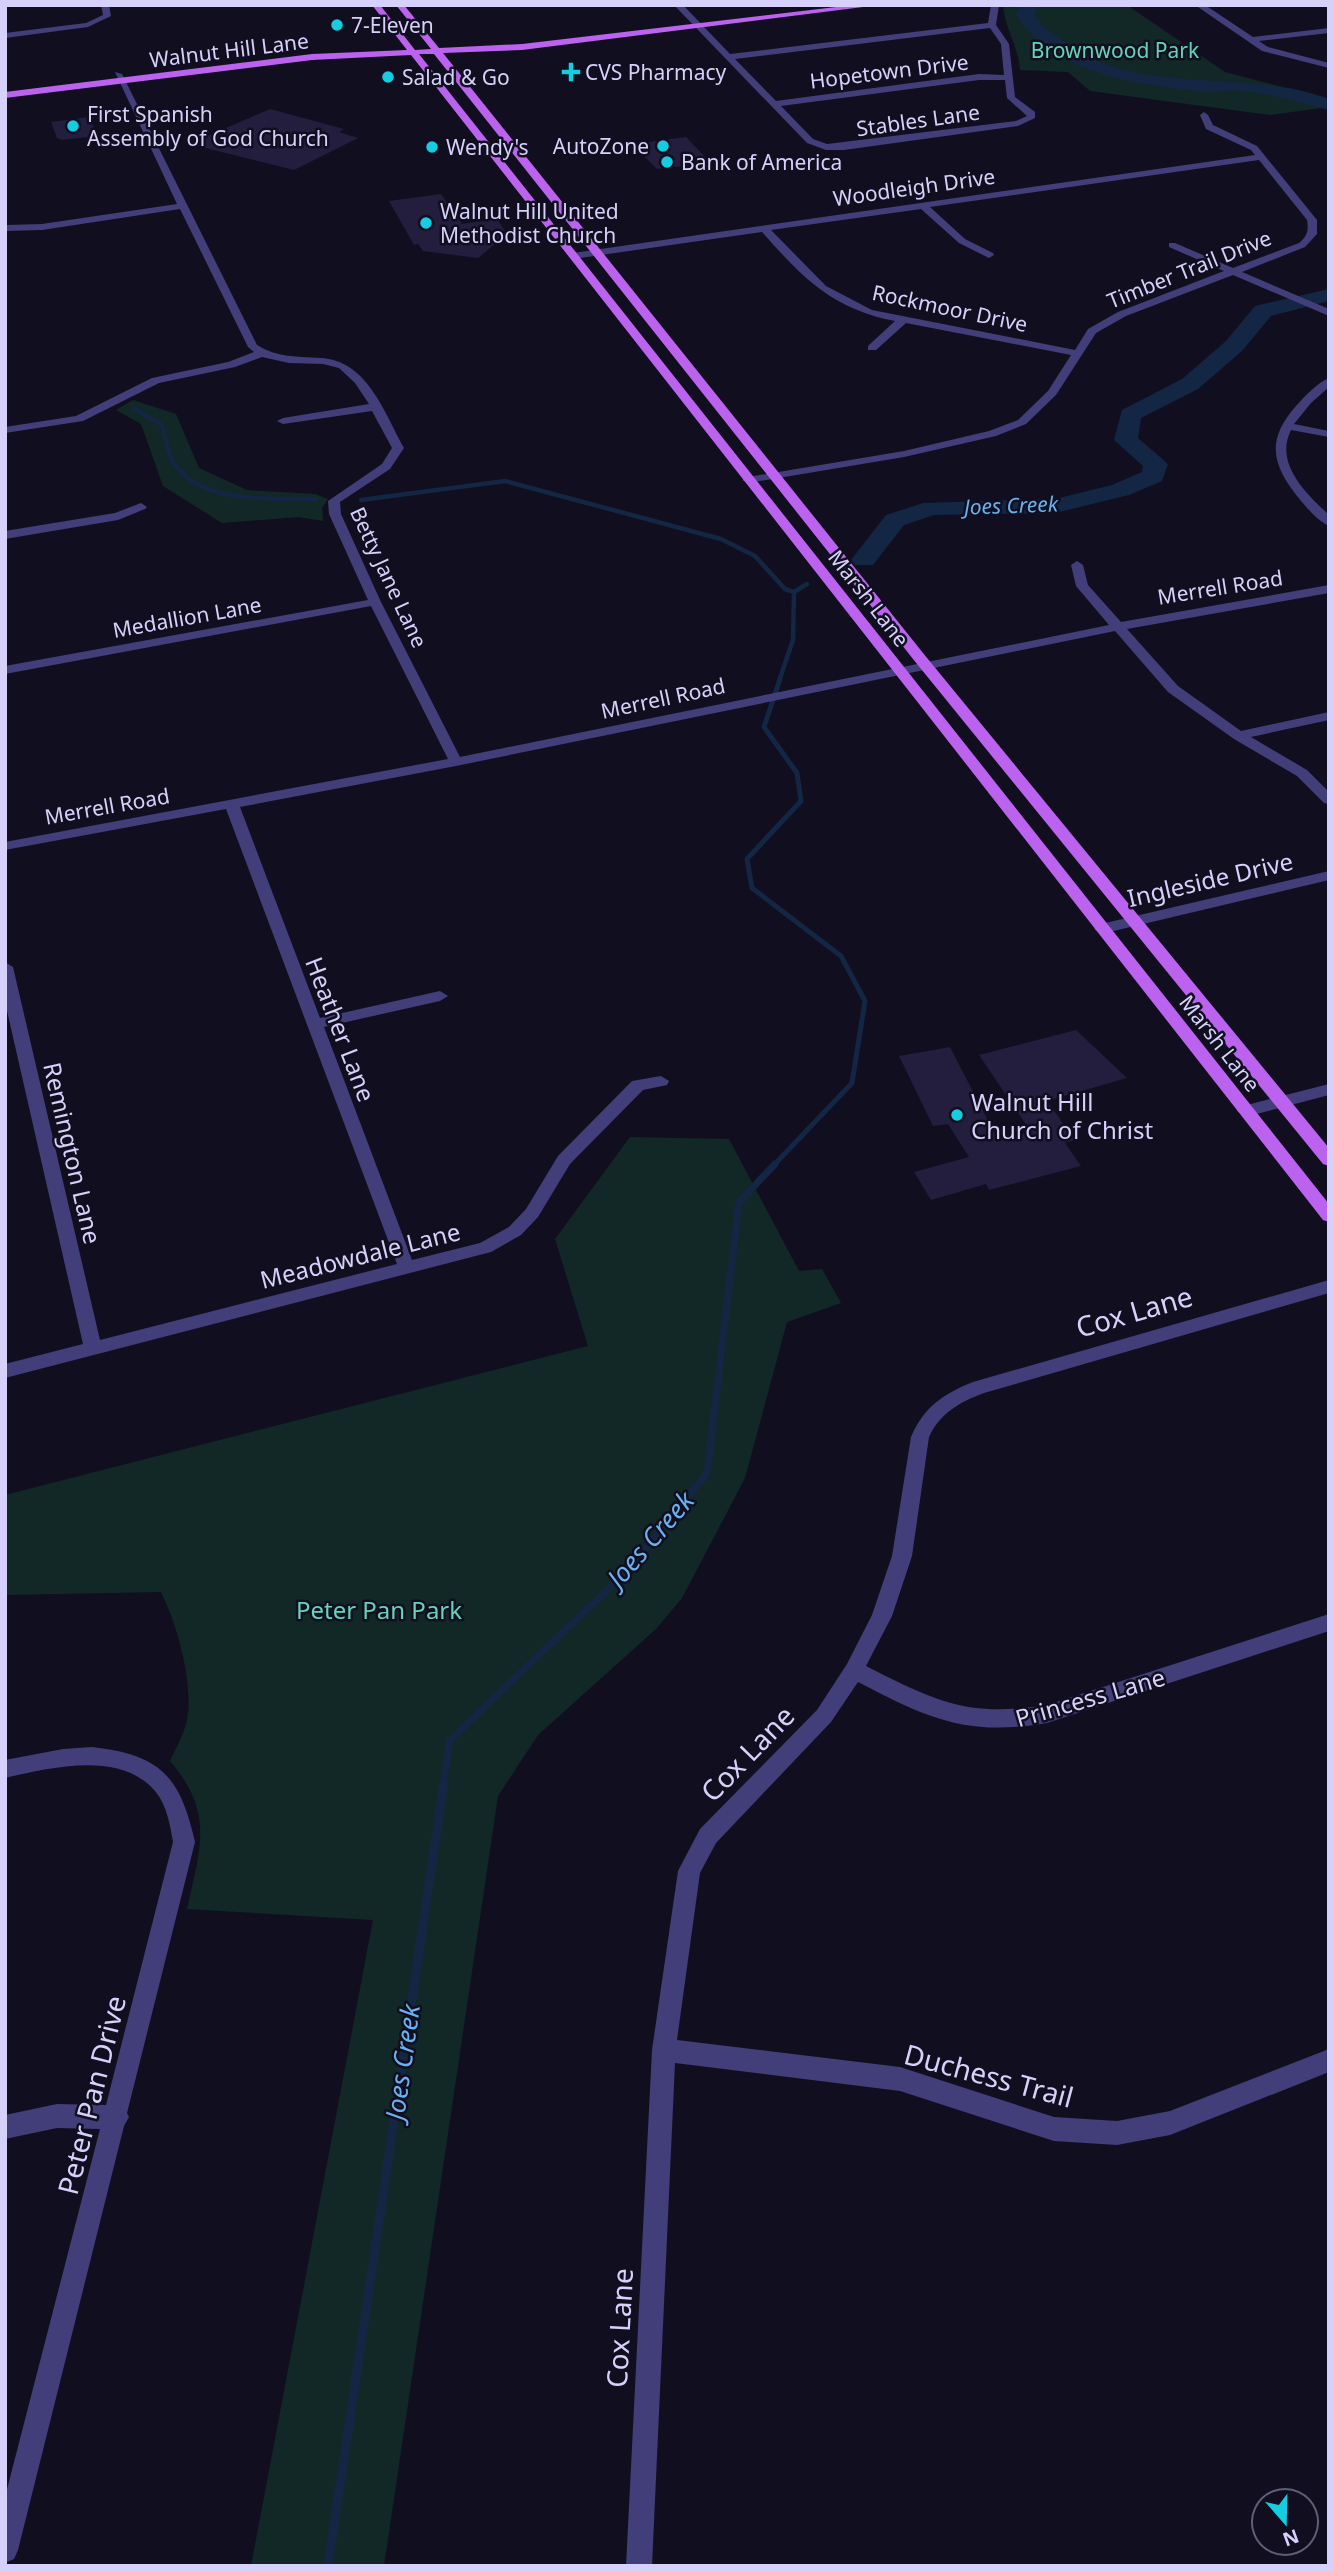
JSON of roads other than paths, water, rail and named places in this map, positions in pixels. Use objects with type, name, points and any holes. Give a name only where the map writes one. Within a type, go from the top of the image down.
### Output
[{"type":"main road","name":"Marsh Lane","points":[[376,5],[415,51],[748,480],[1329,1216]]},
{"type":"main road","name":"Marsh Lane","points":[[400,5],[926,666],[1329,1160]]},
{"type":"main road","name":"Walnut Hill Lane","points":[[696,23],[816,5]]},
{"type":"main road","name":"Walnut Hill Lane","points":[[238,63],[346,46],[408,43],[434,47],[522,47],[579,37],[696,23],[875,5]]},
{"type":"main road","name":"Walnut Hill Lane","points":[[5,88],[238,63],[415,51],[434,47]]},
{"type":"main road","name":"Walnut Hill Lane","points":[[5,95],[120,77]]},
{"type":"main road","points":[[470,123],[492,120]]},
{"type":"main road","points":[[513,178],[535,175]]},
{"type":"main road","points":[[651,356],[676,352]]},
{"type":"street","points":[[5,36],[94,24],[107,16],[105,5]]},
{"type":"street","points":[[678,5],[773,104]]},
{"type":"street","points":[[995,5],[992,25],[1005,44],[1010,78]]},
{"type":"street","points":[[1199,5],[1249,40],[1286,57],[1329,66]]},
{"type":"street","points":[[728,57],[992,25]]},
{"type":"street","points":[[1249,40],[1329,30]]},
{"type":"street","points":[[120,77],[248,340],[262,354],[284,361],[342,365],[357,356]]},
{"type":"street","name":"Hopetown Drive","points":[[773,104],[979,77],[1010,78]]},
{"type":"street","name":"Stables Lane","points":[[773,104],[810,141],[826,147],[844,147],[1025,122],[1033,115],[1011,98],[1010,78]]},
{"type":"street","name":"Timber Trail Drive","points":[[748,480],[904,454],[992,435],[1012,426],[1040,407],[1092,331],[1122,314],[1302,245],[1314,231],[1312,220],[1261,157],[1241,139],[1209,127],[1203,115]]},
{"type":"street","name":"Woodleigh Drive","points":[[573,256],[1261,157]]},
{"type":"street","points":[[922,205],[962,241],[989,255]]},
{"type":"street","points":[[5,228],[42,227],[183,206]]},
{"type":"street","name":"Rockmoor Drive","points":[[764,228],[816,286],[845,304],[869,313],[1075,353]]},
{"type":"street","points":[[1172,245],[1327,312]]},
{"type":"street","points":[[872,348],[903,320]]},
{"type":"street","points":[[5,430],[79,419],[156,380],[231,365],[262,354]]},
{"type":"street","name":"Betty Jane Lane","points":[[342,365],[358,380],[398,448],[393,460],[382,473],[349,487],[334,501],[335,514],[375,602],[456,762]]},
{"type":"street","points":[[1329,381],[1287,426],[1279,441],[1282,467],[1301,498],[1329,522]]},
{"type":"street","points":[[282,421],[374,407]]},
{"type":"street","points":[[1287,426],[1329,434]]},
{"type":"street","points":[[5,535],[118,516],[141,507]]},
{"type":"street","points":[[1077,565],[1082,586],[1173,689],[1238,736],[1302,773],[1329,800]]},
{"type":"street","name":"Merrell Road","points":[[5,846],[456,762],[1118,627],[1329,589]]},
{"type":"street","name":"Medallion Lane","points":[[5,670],[375,602]]},
{"type":"street","points":[[1238,736],[1329,716]]},
{"type":"street","name":"Heather Lane","points":[[232,805],[407,1269]]},
{"type":"street","name":"Ingleside Drive","points":[[1101,929],[1329,875]]},
{"type":"street","name":"Remington Lane","points":[[5,967],[93,1349]]},
{"type":"street","points":[[316,1024],[440,996]]},
{"type":"street","name":"Meadowdale Lane","points":[[5,1371],[485,1248],[515,1231],[532,1213],[564,1160],[638,1086],[661,1081]]},
{"type":"street","points":[[1245,1111],[1329,1089]]},
{"type":"street","name":"Cox Lane","points":[[639,2566],[664,2050],[690,1871],[696,1853],[708,1836],[824,1716],[882,1616],[898,1568],[920,1437],[925,1423],[937,1408],[953,1396],[979,1387],[1329,1286]]},
{"type":"street","name":"Princess Lane","points":[[853,1670],[921,1704],[950,1714],[979,1722],[1015,1721],[1047,1714],[1329,1622]]},
{"type":"street","name":"Peter Pan Drive","points":[[5,1769],[41,1760],[94,1754],[128,1760],[153,1773],[176,1805],[182,1826],[181,1855],[117,2117],[5,2550]]},
{"type":"street","name":"Duchess Trail","points":[[664,2050],[900,2080],[1054,2129],[1117,2133],[1170,2123],[1329,2060]]},
{"type":"street","points":[[5,2127],[57,2116],[117,2117]]},
{"type":"waterway","name":"Joes Creek","points":[[1030,5],[1025,15],[1035,30],[1089,64],[1115,73],[1200,86],[1239,85],[1305,96],[1329,105]]},
{"type":"waterway","name":"Joes Creek","points":[[864,560],[895,520],[932,508],[1055,506],[1120,490],[1153,476],[1156,464],[1126,440],[1130,415],[1190,384],[1234,346],[1263,311],[1329,295]]},
{"type":"waterway","points":[[135,409],[162,425],[173,462],[185,476],[201,486],[238,496],[316,499]]},
{"type":"waterway","points":[[361,500],[505,481],[721,539],[755,556],[785,589],[794,592]]},
{"type":"waterway","name":"Joes Creek","points":[[794,592],[807,584]]},
{"type":"waterway","name":"Joes Creek","points":[[779,681],[793,640],[794,592]]},
{"type":"waterway","name":"Joes Creek","points":[[773,1166],[852,1083],[865,1001],[841,956],[752,888],[747,859],[801,801],[797,773],[764,727],[780,679]]},
{"type":"waterway","name":"Joes Creek","points":[[443,1784],[450,1740],[627,1571],[707,1473],[739,1202],[775,1164]]},
{"type":"waterway","name":"Joes Creek","points":[[328,2566],[444,1782]]},
{"type":"place","name":"7-Eleven","points":[[337,25]]},
{"type":"place","name":"CVS Pharmacy","points":[[571,72]]},
{"type":"place","name":"Salad & Go","points":[[388,77]]},
{"type":"place","name":"First Spanish Assembly of God Church","points":[[73,126]]},
{"type":"place","name":"AutoZone","points":[[663,146]]},
{"type":"place","name":"Wendy's","points":[[432,147]]},
{"type":"place","name":"Bank of America","points":[[667,162]]},
{"type":"place","name":"Walnut Hill United Methodist Church","points":[[426,223]]},
{"type":"place","name":"Walnut Hill Church of Christ","points":[[957,1115]]},
{"type":"park label","name":"Brownwood Park","points":[[1115,50]]},
{"type":"park label","name":"Peter Pan Park","points":[[379,1609]]}]
